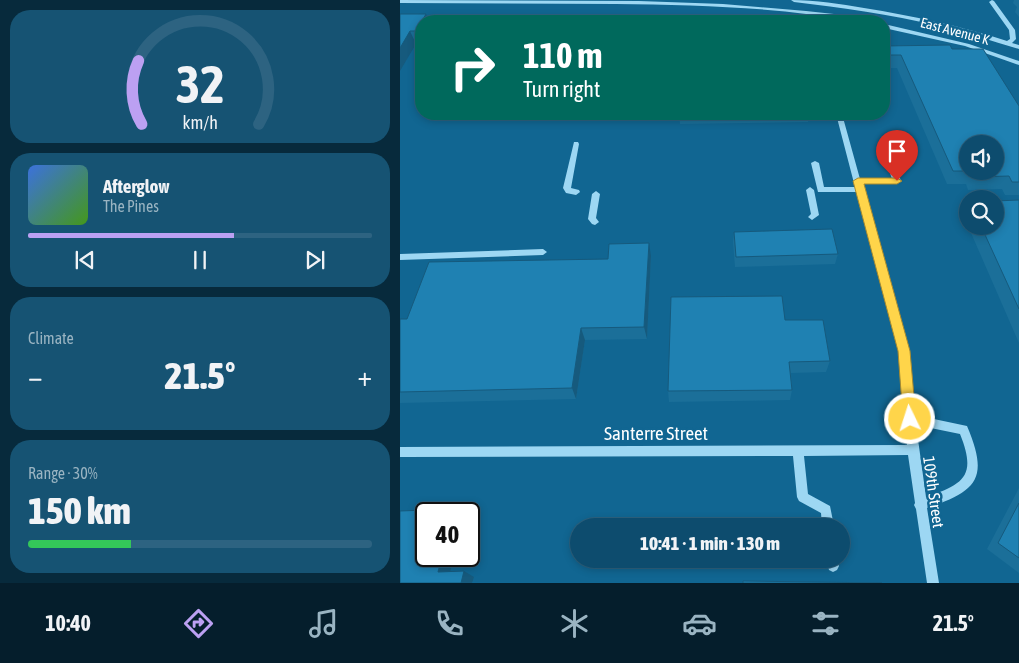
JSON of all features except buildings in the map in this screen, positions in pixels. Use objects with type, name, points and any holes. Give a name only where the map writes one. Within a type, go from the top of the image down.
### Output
[{"type":"street","name":"East Avenue K","points":[[794,0],[912,18],[956,28],[1019,47]]},
{"type":"street","points":[[400,1],[658,2],[744,6],[825,15]]},
{"type":"street","points":[[810,1],[813,13]]},
{"type":"street","points":[[992,2],[1012,30],[1013,39],[1009,43]]},
{"type":"street","name":"East Avenue K","points":[[890,27],[966,45],[1019,63]]},
{"type":"street","name":"109th Street","points":[[841,120],[904,351],[913,450],[933,583]]},
{"type":"street","points":[[576,144],[567,188],[569,191],[576,192]]},
{"type":"street","points":[[815,163],[821,190],[897,181],[892,167]]},
{"type":"street","points":[[810,190],[815,215],[812,217]]},
{"type":"street","points":[[595,222],[592,219],[596,194]]},
{"type":"street","points":[[400,257],[543,252]]},
{"type":"street","points":[[910,419],[963,430],[972,450],[972,474],[961,488],[920,505]]},
{"type":"street","points":[[798,450],[804,497],[826,510],[827,518]]},
{"type":"street","name":"Santerre Street","points":[[400,452],[913,450]]},
{"type":"route","points":[[897,181],[858,181],[904,351],[910,419]]}]
